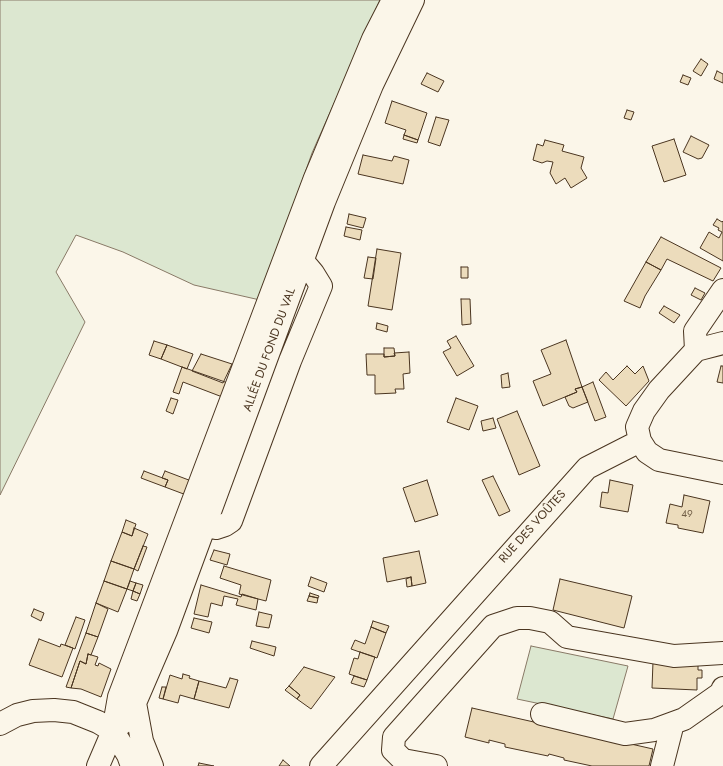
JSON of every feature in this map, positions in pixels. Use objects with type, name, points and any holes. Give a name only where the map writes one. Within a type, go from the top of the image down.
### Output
[{"type":"street","points":[[98,766],[113,731],[119,697],[315,178],[373,39],[393,0]]},
{"type":"street","name":"ALLÉE DU FOND DU VAL","points":[[113,731],[125,721],[166,631],[324,202],[372,85],[413,0]]},
{"type":"street","points":[[205,526],[216,528],[231,521],[290,361],[320,286],[313,273],[302,260]]},
{"type":"street","points":[[696,350],[694,340],[695,331],[723,290]]},
{"type":"street","points":[[723,343],[696,350],[659,390],[644,411],[637,427],[640,441],[647,452],[659,460],[723,473]]},
{"type":"street","points":[[269,352],[290,361]]},
{"type":"street","name":"RUE DES VOÛTES","points":[[321,766],[587,468],[640,441]]},
{"type":"street","points":[[436,766],[403,760],[393,750],[394,737],[493,626],[517,618],[530,618],[550,622],[567,637],[674,656],[723,653]]},
{"type":"street","points":[[542,714],[625,734],[654,730],[684,719],[720,693],[723,688]]},
{"type":"street","points":[[134,703],[142,741],[152,766]]},
{"type":"street","points":[[0,724],[17,715],[33,711],[54,710],[73,712],[98,722],[113,731],[128,755],[132,766]]},
{"type":"street","points":[[662,766],[673,723]]},
{"type":"green space","points":[[0,0],[380,0],[312,153],[260,300],[194,285],[123,252],[76,235],[56,272],[85,322],[0,495]]},
{"type":"green space","points":[[531,646],[628,666],[613,719],[517,699]]},
{"type":"building","points":[[701,59],[708,64],[701,76],[693,71]]},
{"type":"building","points":[[717,71],[723,74],[723,83],[714,79]]},
{"type":"building","points":[[427,73],[444,81],[438,92],[421,84]]},
{"type":"building","points":[[683,75],[691,78],[688,85],[680,82]]},
{"type":"building","points":[[392,101],[427,113],[418,140],[404,135],[406,130],[385,123]]},
{"type":"building","points":[[627,110],[634,112],[631,120],[624,118]]},
{"type":"building","points":[[436,117],[449,120],[440,146],[428,142]]},
{"type":"building","points":[[404,135],[418,140],[417,143],[403,139]]},
{"type":"building","points":[[691,136],[709,145],[702,158],[698,159],[683,152]]},
{"type":"building","points":[[674,139],[686,175],[664,182],[652,146]]},
{"type":"building","points":[[545,140],[564,145],[562,151],[584,157],[581,168],[587,178],[571,188],[565,178],[556,184],[550,173],[553,162],[547,161],[542,163],[533,160],[537,144],[543,146]]},
{"type":"building","points":[[363,155],[392,161],[394,156],[409,160],[403,184],[358,174]]},
{"type":"building","points":[[349,214],[366,218],[363,228],[347,224]]},
{"type":"building","points":[[717,219],[722,222],[723,221],[723,261],[700,248],[709,232],[719,238],[722,232],[718,230],[719,228],[713,225]]},
{"type":"building","points":[[346,227],[362,230],[360,240],[344,236]]},
{"type":"building","points":[[661,237],[721,268],[713,281],[667,259],[661,270],[646,262]]},
{"type":"building","points":[[377,249],[401,253],[392,310],[368,306]]},
{"type":"building","points":[[368,257],[376,258],[373,279],[364,278]]},
{"type":"building","points":[[646,262],[661,270],[645,296],[640,308],[624,301]]},
{"type":"building","points":[[461,267],[468,267],[468,278],[461,278]]},
{"type":"building","points":[[695,288],[705,293],[701,300],[691,295]]},
{"type":"building","points":[[461,299],[470,299],[471,324],[462,325]]},
{"type":"building","points":[[664,306],[680,315],[674,323],[659,313]]},
{"type":"building","points":[[377,323],[388,326],[387,332],[376,329]]},
{"type":"building","points":[[456,336],[474,366],[457,376],[443,352],[451,348],[447,341]]},
{"type":"building","points":[[566,340],[582,387],[575,389],[577,392],[543,406],[533,381],[551,374],[541,350]]},
{"type":"building","points":[[154,341],[167,345],[161,359],[149,355]]},
{"type":"building","points":[[167,345],[193,354],[187,369],[161,359]]},
{"type":"building","points":[[384,348],[394,348],[395,356],[384,357]]},
{"type":"building","points":[[409,352],[410,373],[403,374],[404,389],[395,389],[396,393],[375,394],[375,375],[367,375],[366,354],[384,354],[384,357],[395,356],[394,353]]},
{"type":"building","points":[[201,354],[232,364],[223,383],[192,371]]},
{"type":"building","points":[[627,366],[635,374],[643,366],[649,381],[626,406],[599,380],[606,372],[613,380]]},
{"type":"building","points":[[721,366],[723,366],[723,383],[717,382]]},
{"type":"building","points":[[182,367],[228,383],[225,398],[183,382],[179,394],[173,392]]},
{"type":"building","points":[[508,373],[510,387],[502,388],[501,375]]},
{"type":"building","points":[[593,382],[606,417],[595,421],[582,387]]},
{"type":"building","points":[[582,387],[588,402],[573,408],[569,406],[565,397],[577,392],[575,389]]},
{"type":"building","points":[[171,398],[178,400],[173,414],[166,411]]},
{"type":"building","points":[[456,398],[478,406],[469,430],[447,422]]},
{"type":"building","points":[[517,411],[540,466],[519,475],[497,419]]},
{"type":"building","points":[[493,418],[496,428],[483,431],[481,421]]},
{"type":"building","points":[[144,471],[168,480],[165,487],[141,478]]},
{"type":"building","points":[[165,471],[194,482],[189,496],[165,487],[168,480],[162,478]]},
{"type":"building","points":[[493,476],[510,511],[499,516],[482,480]]},
{"type":"building","points":[[427,480],[438,515],[415,522],[403,488]]},
{"type":"building","points":[[610,480],[633,485],[628,512],[600,507],[602,492],[608,493]]},
{"type":"building","points":[[684,495],[710,501],[703,533],[678,528],[678,525],[666,523],[670,504],[682,507]]},
{"type":"building","points":[[126,520],[136,524],[132,536],[122,532]]},
{"type":"building","points":[[134,528],[148,534],[134,569],[111,561],[122,532],[132,536]]},
{"type":"building","points":[[143,546],[147,547],[138,571],[134,569]]},
{"type":"building","points":[[214,550],[230,554],[227,565],[210,560]]},
{"type":"building","points":[[419,551],[426,583],[412,586],[411,577],[387,582],[383,558]]},
{"type":"building","points":[[111,561],[134,569],[127,589],[104,581]]},
{"type":"building","points":[[224,566],[271,580],[266,601],[239,594],[241,585],[220,578]]},
{"type":"building","points":[[311,577],[327,583],[324,592],[308,586]]},
{"type":"building","points":[[411,577],[412,586],[407,587],[406,579]]},
{"type":"building","points":[[560,579],[632,596],[624,628],[553,610]]},
{"type":"building","points":[[104,581],[127,589],[118,612],[96,603]]},
{"type":"building","points":[[130,581],[136,583],[133,591],[127,589]]},
{"type":"building","points":[[136,583],[143,585],[140,594],[133,591]]},
{"type":"building","points":[[201,585],[241,597],[242,594],[258,599],[256,610],[236,605],[238,599],[224,596],[222,606],[211,603],[208,617],[194,614]]},
{"type":"building","points":[[133,591],[140,594],[137,601],[131,599]]},
{"type":"building","points":[[310,593],[319,596],[318,598],[309,596]]},
{"type":"building","points":[[309,596],[318,598],[317,603],[307,601]]},
{"type":"building","points":[[96,603],[108,609],[98,637],[86,633]]},
{"type":"building","points":[[34,609],[44,613],[41,621],[31,616]]},
{"type":"building","points":[[259,612],[272,615],[269,628],[256,626]]},
{"type":"building","points":[[76,617],[85,620],[75,649],[65,645]]},
{"type":"building","points":[[194,618],[212,622],[209,633],[191,628]]},
{"type":"building","points":[[373,621],[389,626],[386,633],[371,627]]},
{"type":"building","points":[[371,627],[386,633],[377,658],[351,649],[355,640],[365,644]]},
{"type":"building","points":[[86,633],[98,637],[91,655],[88,654],[86,664],[80,661],[71,688],[66,687]]},
{"type":"building","points":[[39,639],[60,647],[61,644],[73,648],[62,677],[29,665]]},
{"type":"building","points":[[252,641],[276,647],[274,656],[250,648]]},
{"type":"building","points":[[360,652],[375,657],[367,680],[349,674],[354,658],[358,659]]},
{"type":"building","points":[[88,654],[98,657],[95,665],[98,666],[99,663],[111,669],[101,697],[81,689],[71,688],[80,661],[86,664]]},
{"type":"building","points":[[653,662],[698,663],[698,670],[702,670],[702,678],[697,678],[697,690],[652,688]]},
{"type":"building","points":[[304,667],[335,677],[311,709],[297,699],[300,695],[289,686]]},
{"type":"building","points":[[183,674],[190,676],[189,678],[199,681],[194,699],[180,695],[178,703],[163,699],[170,675],[182,679]]},
{"type":"building","points":[[354,676],[367,680],[364,687],[351,683]]},
{"type":"building","points":[[230,678],[238,680],[229,708],[194,699],[199,681],[226,688]]},
{"type":"building","points":[[289,686],[300,695],[297,699],[285,690]]},
{"type":"building","points":[[162,687],[166,687],[163,699],[159,698]]},
{"type":"building","points":[[472,708],[653,749],[649,766],[592,766],[564,760],[564,758],[549,754],[548,756],[505,747],[505,744],[489,740],[489,743],[465,737]]},
{"type":"building","points":[[283,760],[290,766],[279,766]]},
{"type":"building","points":[[199,763],[214,766],[198,766]]}]
